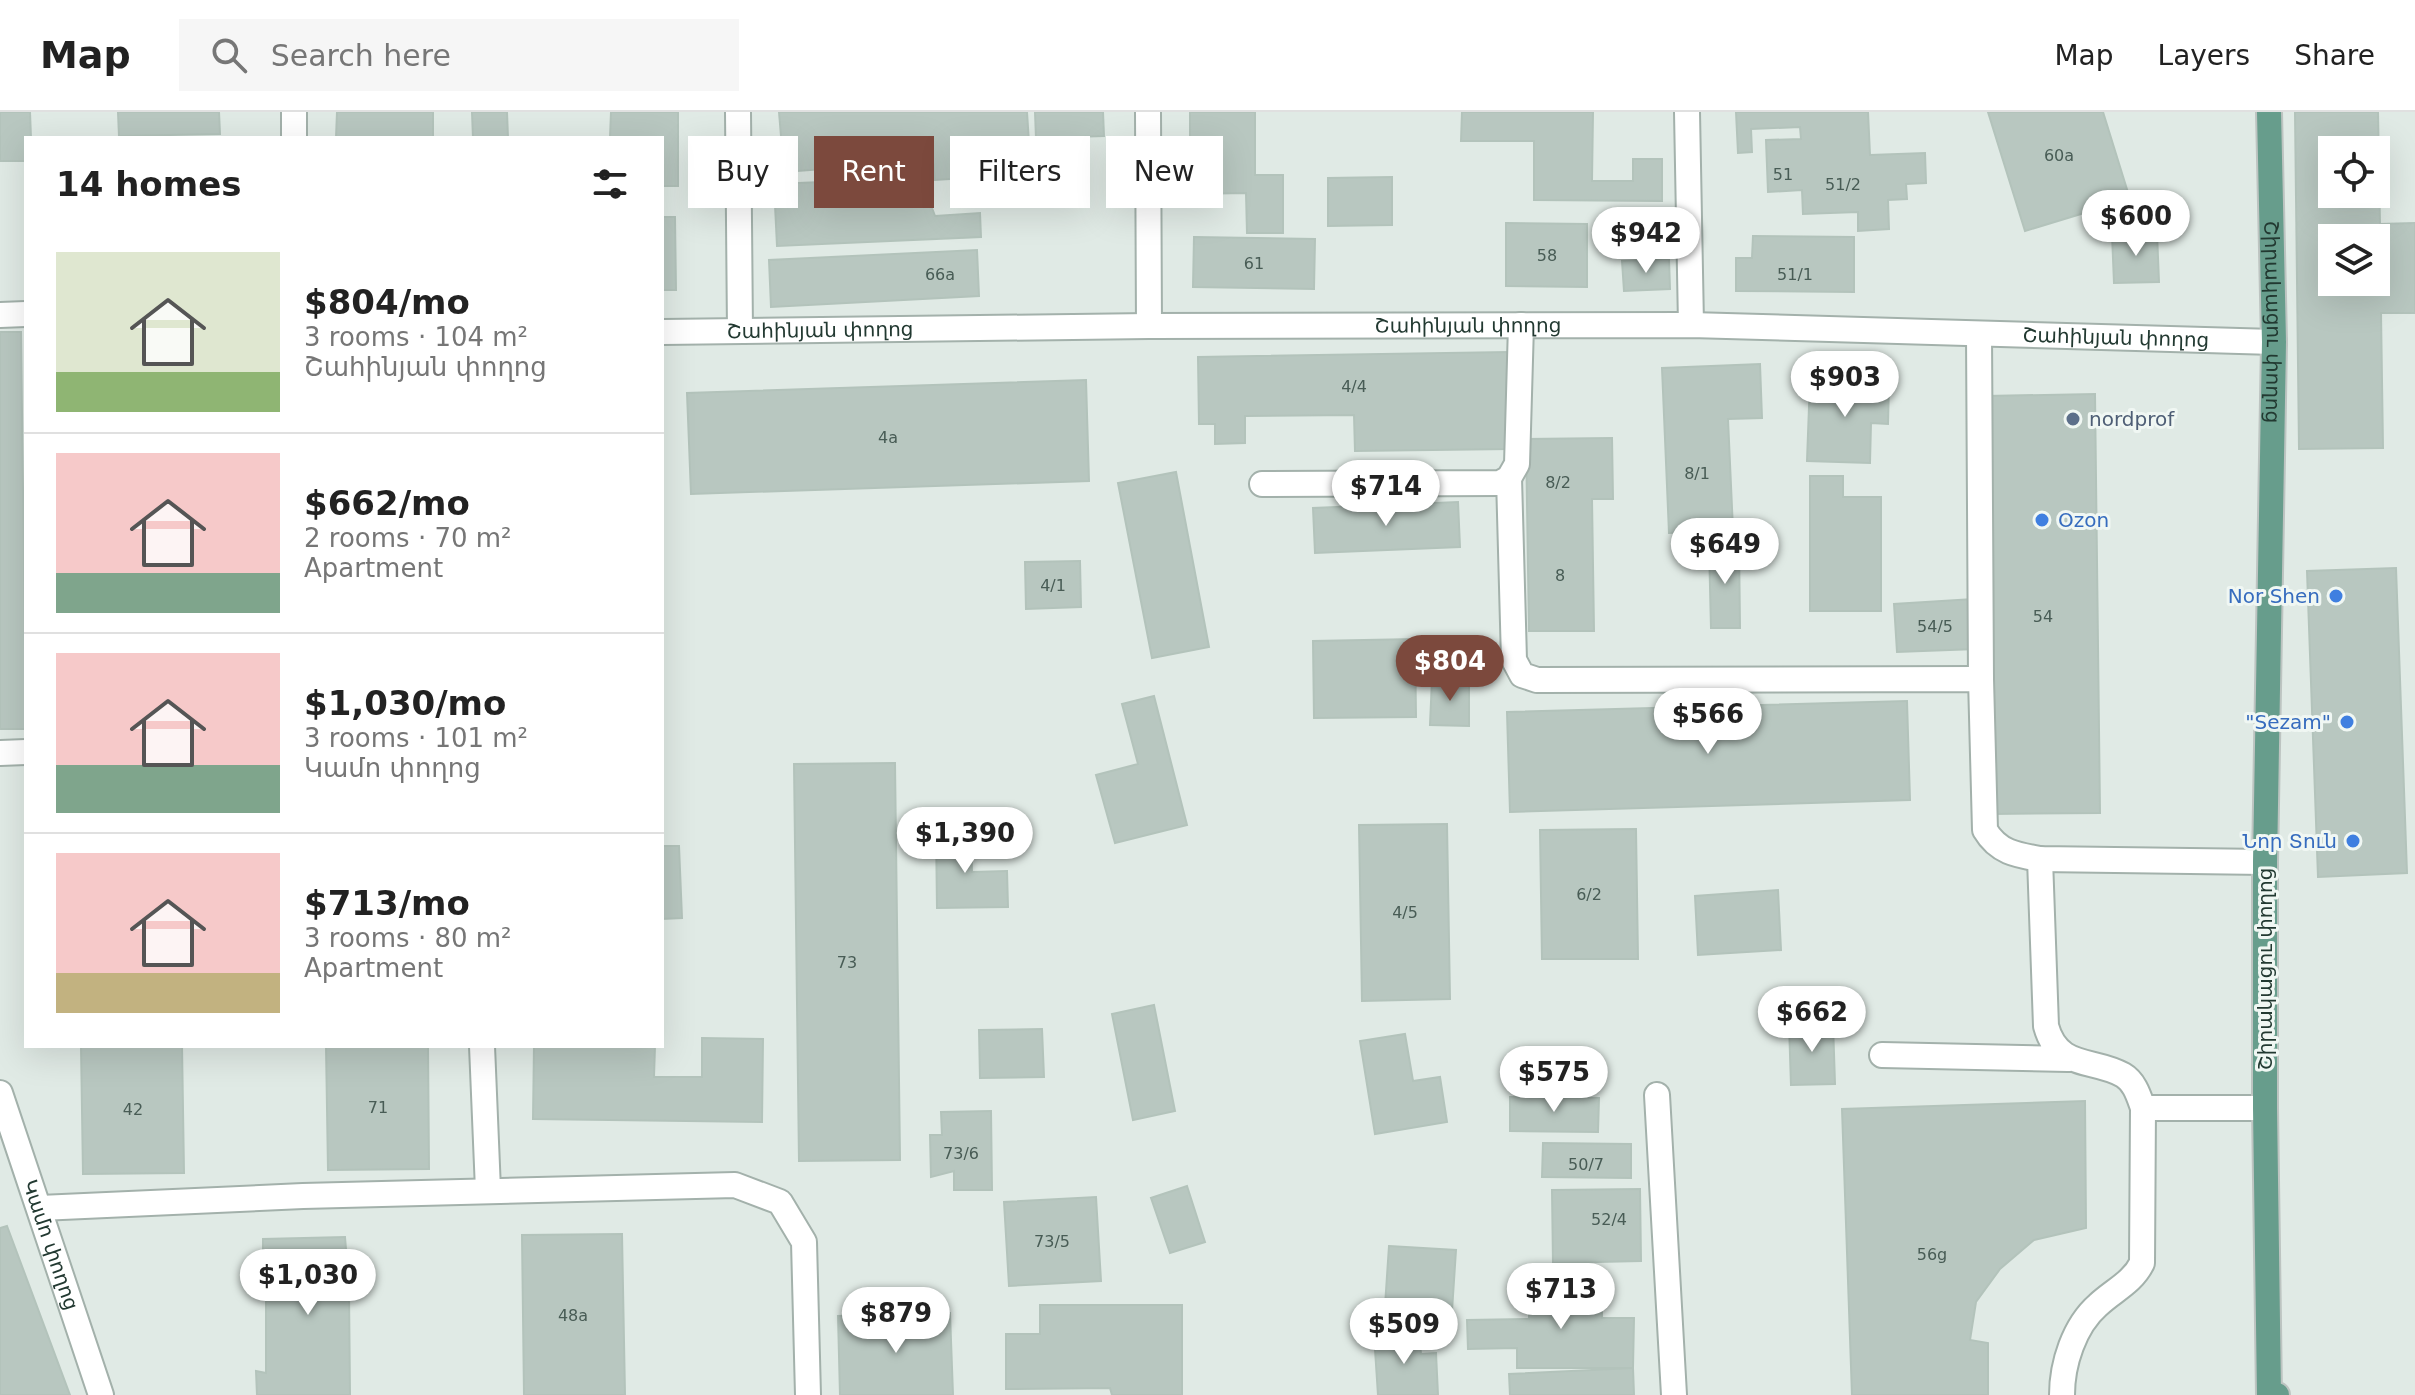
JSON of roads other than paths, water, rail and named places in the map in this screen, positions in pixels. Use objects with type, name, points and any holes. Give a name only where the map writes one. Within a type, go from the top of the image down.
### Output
[{"type":"main road","name":"Շիրակացու փողոց","points":[[2269,112],[2274,342],[2265,862],[2269,1395]]},
{"type":"main road","points":[[2269,1395],[2277,1395]]},
{"type":"street","points":[[294,112],[294,136]]},
{"type":"street","points":[[738,112],[740,331]]},
{"type":"street","points":[[1148,112],[1149,326]]},
{"type":"street","points":[[1687,112],[1691,325]]},
{"type":"street","points":[[0,315],[24,314]]},
{"type":"street","points":[[1262,484],[1500,483],[1509,478],[1517,464],[1521,325]]},
{"type":"street","name":"Շահինյան փողոց","points":[[664,332],[1149,326],[1691,325],[2274,342]]},
{"type":"street","points":[[1979,334],[1985,830],[1992,841],[2011,854],[2040,859],[2265,862]]},
{"type":"street","points":[[1509,478],[1514,660],[1522,675],[1537,680],[1981,679]]},
{"type":"street","points":[[0,753],[24,752]]},
{"type":"street","points":[[2040,859],[2046,1026],[2050,1039],[2068,1059]]},
{"type":"street","points":[[482,1048],[488,1190]]},
{"type":"street","points":[[1882,1055],[2068,1059],[2125,1076],[2137,1090],[2143,1108],[2142,1263],[2135,1277],[2096,1306],[2073,1338],[2062,1395]]},
{"type":"street","name":"Կամո փողոց","points":[[0,1093],[101,1395]]},
{"type":"street","points":[[1657,1095],[1674,1395]]},
{"type":"street","points":[[2143,1108],[2265,1108]]},
{"type":"street","points":[[40,1208],[488,1190],[735,1185],[780,1202],[804,1242],[808,1395]]},
{"type":"place","name":"nordprof","points":[[2073,419]]},
{"type":"place","name":"Ozon","points":[[2042,520]]},
{"type":"place","name":"Nor Shen","points":[[2336,596]]},
{"type":"place","name":"\"Sezam\"","points":[[2347,722]]},
{"type":"place","name":"Նոր Տուն","points":[[2353,841]]}]
